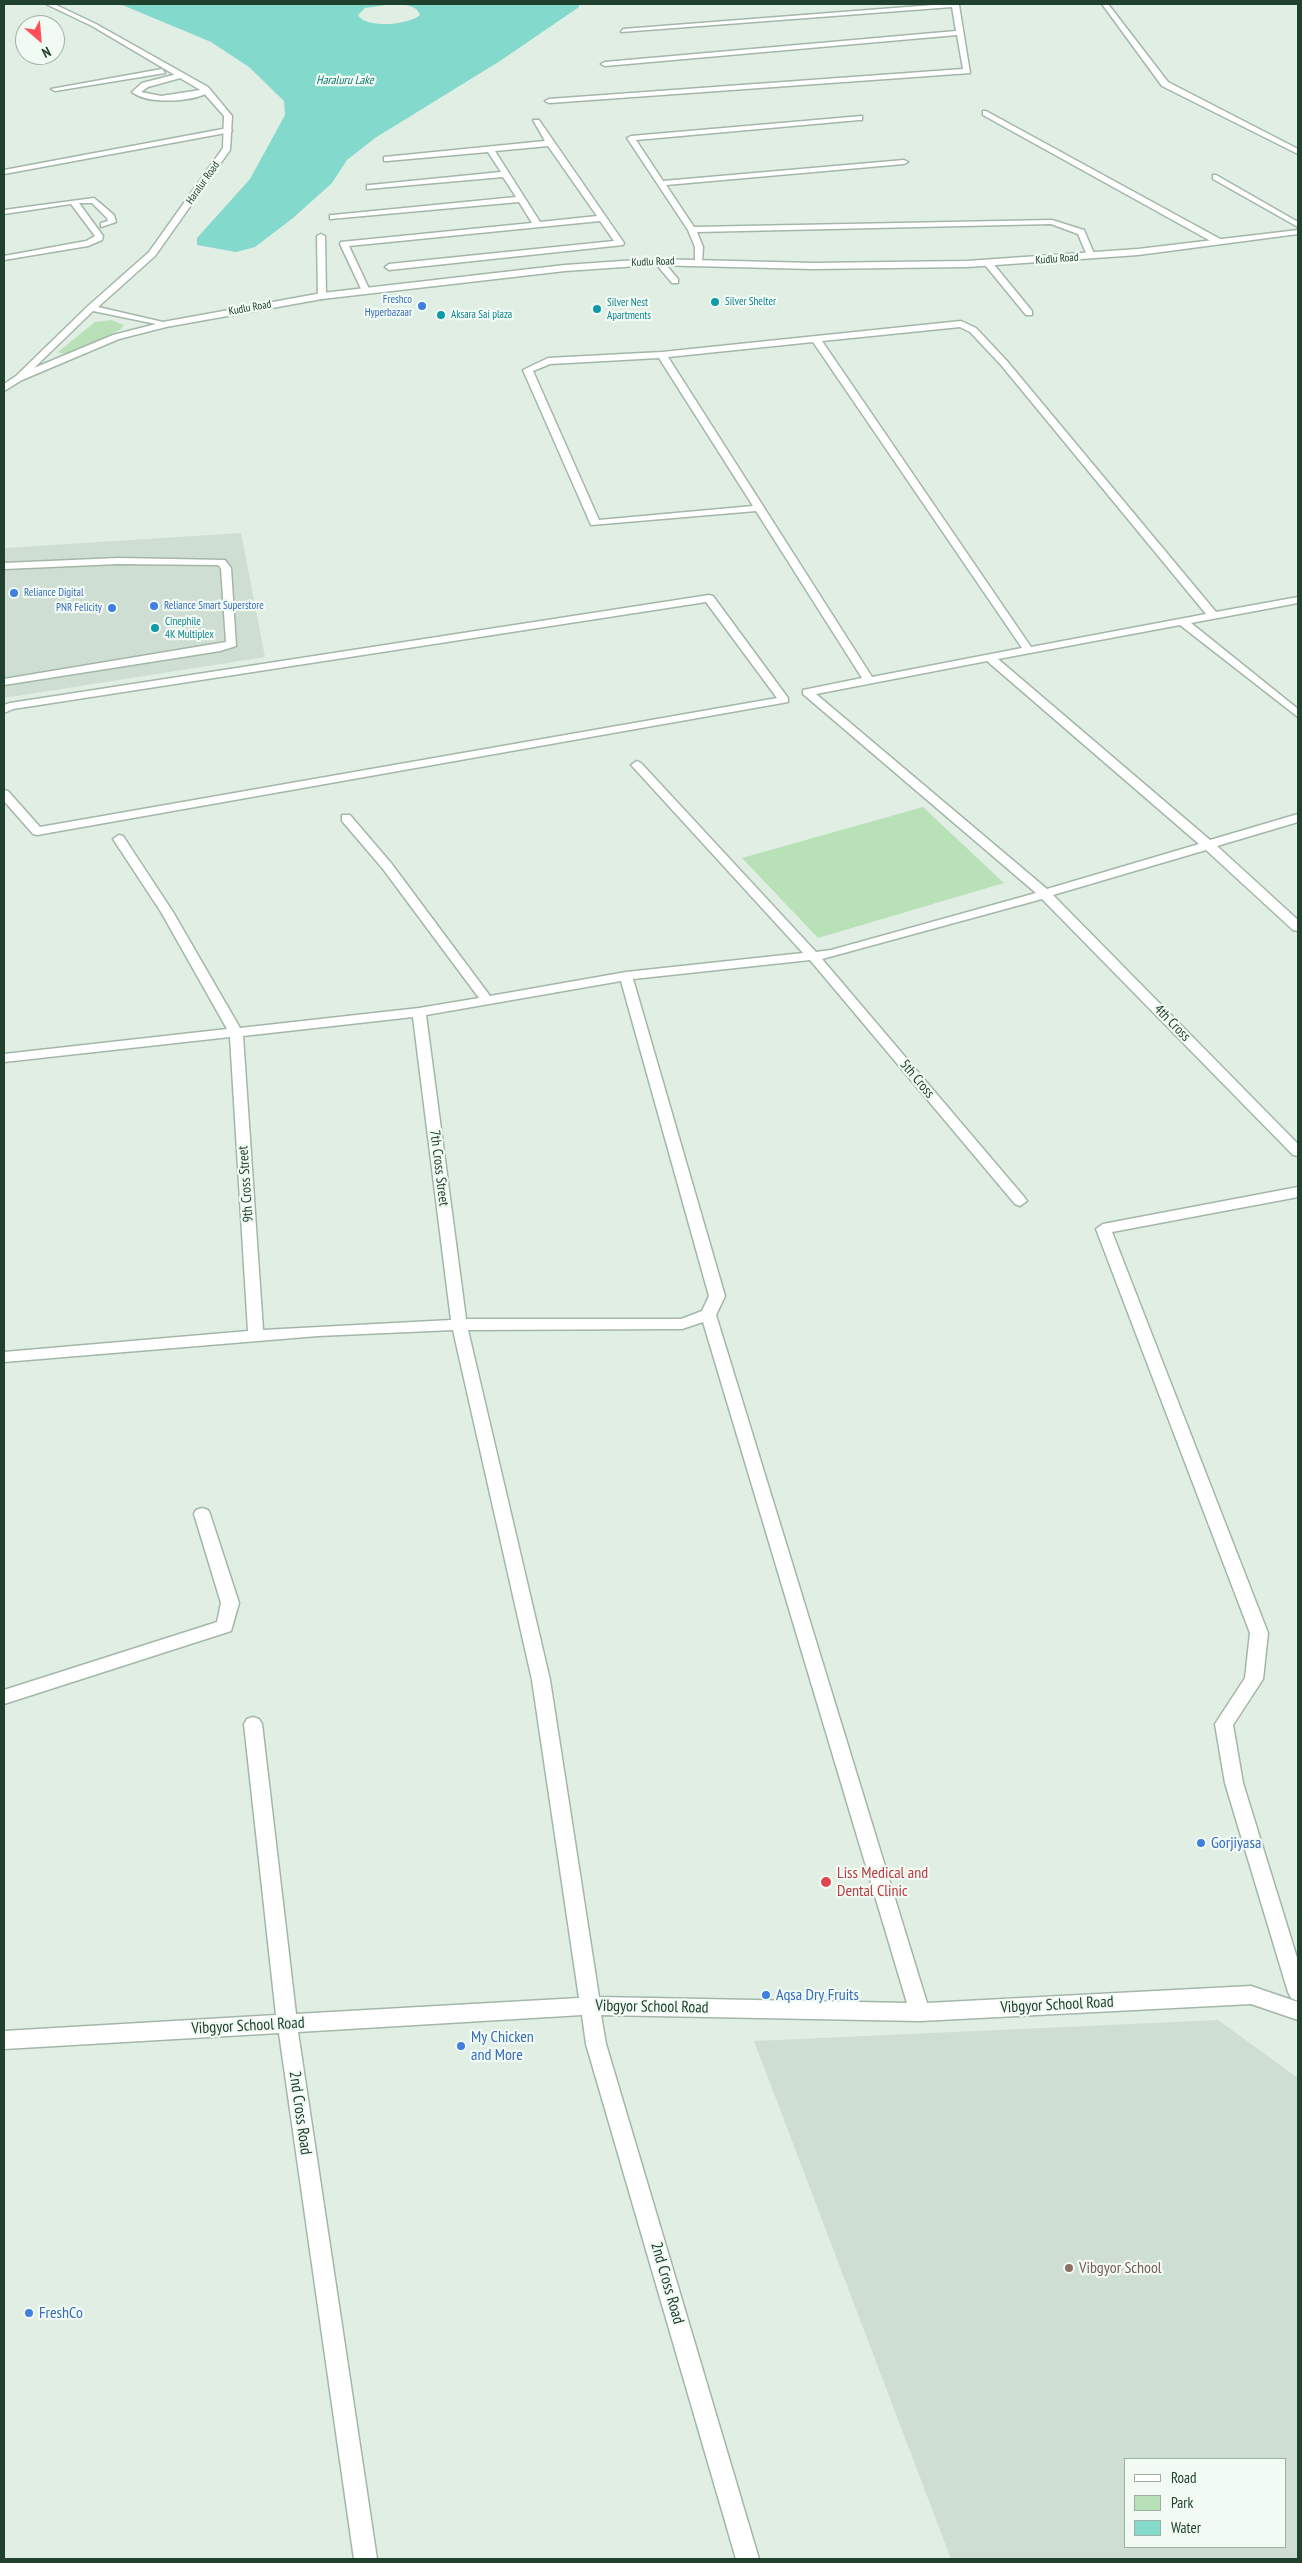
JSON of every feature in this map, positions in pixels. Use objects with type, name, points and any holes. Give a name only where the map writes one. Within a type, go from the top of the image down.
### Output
[{"type":"street","name":"Haralur Road","points":[[4,388],[19,378],[91,308],[152,254],[227,148],[228,116],[207,91],[94,25],[49,4]]},
{"type":"street","points":[[1105,4],[1165,84],[1298,152]]},
{"type":"street","points":[[548,101],[967,71],[956,5],[623,31]]},
{"type":"street","points":[[605,64],[960,33]]},
{"type":"street","points":[[55,89],[171,69]]},
{"type":"street","points":[[181,75],[145,85],[136,92],[148,98],[164,98],[207,91]]},
{"type":"street","points":[[986,113],[1219,242]]},
{"type":"street","points":[[698,262],[699,247],[692,230],[631,138],[858,118]]},
{"type":"street","points":[[389,267],[620,243],[536,122]]},
{"type":"street","points":[[4,172],[228,130]]},
{"type":"street","points":[[387,159],[551,143]]},
{"type":"street","points":[[490,149],[538,225]]},
{"type":"street","points":[[662,183],[904,162]]},
{"type":"street","points":[[370,187],[506,174]]},
{"type":"street","points":[[1216,177],[1298,225]]},
{"type":"street","points":[[333,218],[521,199]]},
{"type":"street","points":[[4,212],[73,201],[94,200],[111,217],[112,222],[104,225]]},
{"type":"street","points":[[4,258],[88,244],[99,238],[100,236],[73,201]]},
{"type":"street","points":[[366,291],[344,244],[603,218]]},
{"type":"street","points":[[692,230],[1052,222],[1081,232],[1091,256]]},
{"type":"street","name":"Kudlu Road","points":[[19,378],[116,337],[166,324],[322,296],[565,268],[659,262],[842,266],[988,263],[1091,256],[1298,232]]},
{"type":"street","points":[[321,236],[322,296]]},
{"type":"street","points":[[659,262],[675,281]]},
{"type":"street","points":[[988,263],[1029,313]]},
{"type":"street","points":[[91,308],[166,324]]},
{"type":"street","points":[[759,508],[595,523],[528,370],[548,361],[662,354],[961,324],[973,330],[1004,363],[1213,616]]},
{"type":"street","points":[[815,338],[1029,651]]},
{"type":"street","points":[[662,354],[869,681],[1298,600]]},
{"type":"street","points":[[4,566],[118,561],[221,562],[226,568],[232,644],[220,648],[102,668],[4,682]]},
{"type":"street","points":[[4,710],[10,706],[709,598],[784,700],[37,831],[4,794]]},
{"type":"street","points":[[1183,622],[1298,714]]},
{"type":"street","points":[[990,658],[1207,844],[1298,927]]},
{"type":"street","name":"4th Cross","points":[[869,681],[807,692],[1045,894],[1298,1152]]},
{"type":"street","name":"5th Cross","points":[[637,765],[814,956],[1020,1201]]},
{"type":"street","points":[[346,818],[387,866],[487,1000]]},
{"type":"street","points":[[4,1058],[419,1012],[626,976],[832,954],[1045,894],[1298,818]]},
{"type":"street","points":[[118,839],[167,912],[236,1033]]},
{"type":"street","points":[[626,976],[717,1296],[708,1315],[920,2012]]},
{"type":"street","name":"7th Cross Street","points":[[419,1012],[459,1325],[541,1680],[589,2006]]},
{"type":"street","name":"9th Cross Street","points":[[236,1033],[256,1335]]},
{"type":"street","points":[[1298,1192],[1103,1229],[1259,1634],[1254,1679],[1224,1724],[1234,1784],[1298,1992]]},
{"type":"street","points":[[4,1357],[256,1335],[459,1325],[682,1324],[708,1315]]},
{"type":"street","points":[[4,1697],[225,1626],[230,1603],[202,1514]]},
{"type":"street","name":"2nd Cross Road","points":[[253,1724],[287,2023],[365,2559]]},
{"type":"street","name":"Vibgyor School Road","points":[[4,2040],[589,2006],[920,2012],[1251,1995],[1298,2011]]},
{"type":"street","name":"2nd Cross Road","points":[[589,2006],[599,2054],[748,2559]]},
{"type":"shaded area","points":[[241,533],[265,657],[4,698],[4,548]]},
{"type":"shaded area","name":"Vibgyor School","points":[[1218,2020],[1298,2078],[1298,2559],[951,2559],[754,2041]]},
{"type":"green space","points":[[111,320],[124,325],[120,330],[80,350],[64,354],[58,352],[95,322]]},
{"type":"green space","points":[[923,807],[1004,883],[818,938],[742,858]]},
{"type":"water","name":"Haraluru Lake","points":[[120,4],[393,4],[579,4],[579,7],[500,61],[375,138],[347,160],[332,183],[293,218],[255,247],[236,252],[197,245],[197,238],[250,179],[285,115],[284,101],[249,67],[211,42]],"holes":[[[393,4],[413,7],[420,15],[407,21],[388,24],[370,22],[358,15],[365,8]]]},
{"type":"place","name":"Silver Shelter","points":[[715,302]]},
{"type":"place","name":"Freshco Hyperbazaar","points":[[422,306]]},
{"type":"place","name":"Silver Nest Apartments","points":[[597,309]]},
{"type":"place","name":"Aksara Sai plaza","points":[[441,315]]},
{"type":"place","name":"Reliance Digital","points":[[14,593]]},
{"type":"place","name":"Reliance Smart Superstore","points":[[154,606]]},
{"type":"place","name":"PNR Felicity","points":[[112,608]]},
{"type":"place","name":"Cinephile 4K Multiplex","points":[[155,628]]},
{"type":"place","name":"Gorjiyasa","points":[[1201,1843]]},
{"type":"place","name":"Liss Medical and Dental Clinic","points":[[826,1882]]},
{"type":"place","name":"Aqsa Dry Fruits","points":[[766,1995]]},
{"type":"place","name":"My Chicken and More","points":[[461,2046]]},
{"type":"place","name":"Vibgyor School","points":[[1069,2268]]},
{"type":"place","name":"FreshCo","points":[[29,2313]]}]
